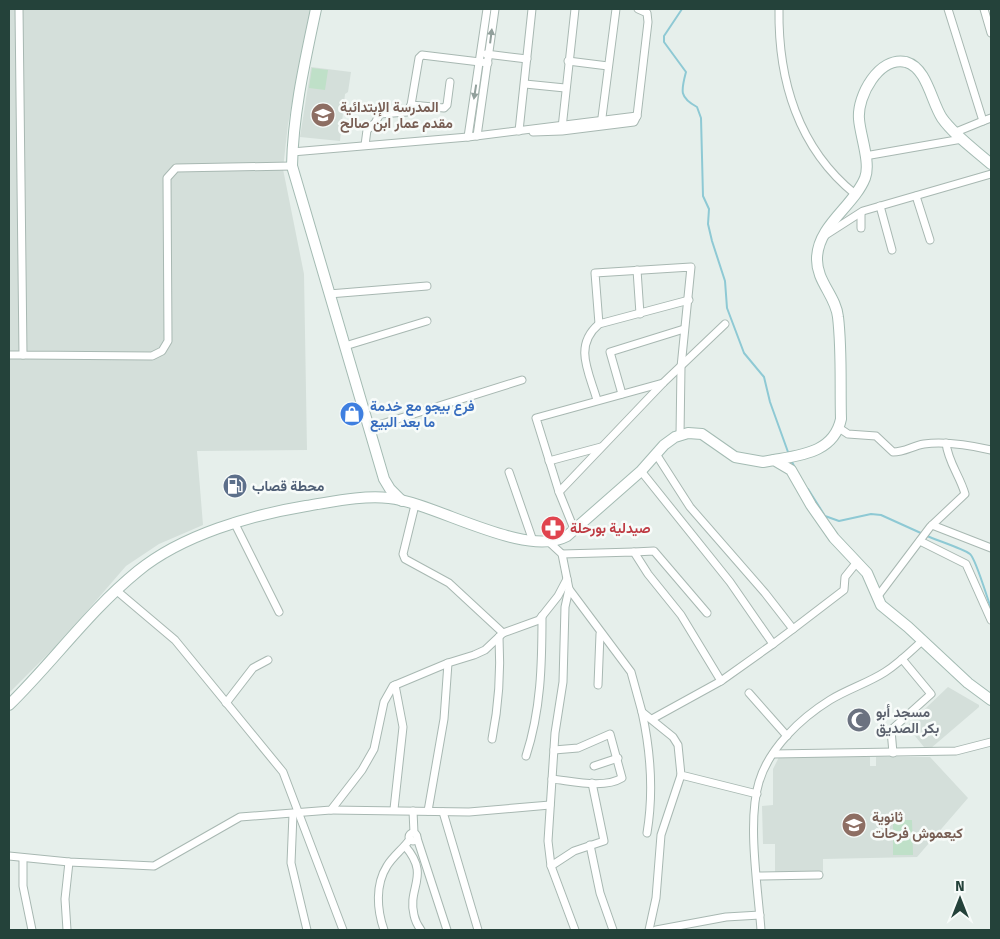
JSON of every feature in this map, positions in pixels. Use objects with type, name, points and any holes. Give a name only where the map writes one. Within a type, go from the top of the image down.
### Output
[{"type":"main road","points":[[316,9],[303,72],[292,152],[292,166],[384,479],[390,489],[404,502]]},
{"type":"main road","points":[[9,705],[117,590],[138,571],[155,559],[234,522],[289,509],[389,498],[508,536],[533,541],[558,541],[641,471],[664,445],[680,435],[688,433],[702,434],[735,457],[746,460],[774,460],[826,446],[839,428],[841,420],[838,316],[820,277],[817,256],[824,236],[855,194],[866,175],[865,156],[858,117],[871,80],[888,63],[904,62],[918,69],[942,118],[991,164]]},
{"type":"main road","points":[[976,151],[991,173]]},
{"type":"main road","points":[[774,460],[791,470],[811,505],[834,538],[867,572],[881,605],[923,640],[968,683],[991,700]]},
{"type":"main road","points":[[370,499],[384,479]]},
{"type":"street","points":[[19,9],[23,355]]},
{"type":"street","points":[[468,137],[487,9]]},
{"type":"street","points":[[477,136],[495,9]]},
{"type":"street","points":[[519,130],[532,9]]},
{"type":"street","points":[[562,127],[574,9]]},
{"type":"street","points":[[601,124],[616,9]]},
{"type":"street","points":[[292,152],[468,137],[519,130],[534,132],[562,127],[630,124],[637,116],[648,22],[647,12],[638,9]]},
{"type":"street","points":[[780,9],[780,48],[784,74],[804,134],[828,170],[855,194]]},
{"type":"street","points":[[948,9],[983,121]]},
{"type":"street","points":[[984,9],[991,33]]},
{"type":"street","points":[[365,146],[367,130],[375,123],[380,114],[407,112],[411,104],[419,58],[422,55],[488,59],[527,58]]},
{"type":"street","points":[[568,61],[608,66]]},
{"type":"street","points":[[411,104],[444,108],[447,105],[450,82]]},
{"type":"street","points":[[525,84],[565,88]]},
{"type":"street","points":[[865,156],[959,135],[991,118]]},
{"type":"street","points":[[9,355],[152,356],[162,352],[168,341],[167,178],[176,168],[292,166]]},
{"type":"street","points":[[824,236],[861,213],[991,173]]},
{"type":"street","points":[[916,196],[930,240]]},
{"type":"street","points":[[880,206],[892,250]]},
{"type":"street","points":[[861,213],[861,228]]},
{"type":"street","points":[[599,324],[595,273],[691,267],[681,367],[680,435]]},
{"type":"street","points":[[637,270],[640,314]]},
{"type":"street","points":[[329,294],[427,286]]},
{"type":"street","points":[[596,400],[583,353],[588,333],[599,324],[689,300]]},
{"type":"street","points":[[344,346],[427,321]]},
{"type":"street","points":[[559,492],[663,384],[725,324]]},
{"type":"street","points":[[622,394],[610,352],[684,329]]},
{"type":"street","points":[[369,428],[522,380]]},
{"type":"street","points":[[574,529],[559,492],[536,418],[596,400],[663,384]]},
{"type":"street","points":[[839,428],[848,434],[876,436],[893,452],[906,451],[926,444],[946,443],[991,450]]},
{"type":"street","points":[[878,596],[932,525],[965,494],[960,476],[947,458],[946,443]]},
{"type":"street","points":[[549,461],[601,447]]},
{"type":"street","points":[[656,454],[690,507],[765,593],[793,629]]},
{"type":"street","points":[[641,471],[730,582],[773,644]]},
{"type":"street","points":[[509,472],[533,541]]},
{"type":"street","points":[[415,505],[403,554],[405,559],[449,583],[501,635],[499,706],[492,739]]},
{"type":"street","points":[[234,522],[279,612]]},
{"type":"street","points":[[932,525],[991,548]]},
{"type":"street","points":[[923,537],[966,564],[991,620]]},
{"type":"street","points":[[549,542],[562,554],[569,589],[631,672],[642,712],[652,767],[652,795],[647,833]]},
{"type":"street","points":[[562,554],[654,550],[706,613]]},
{"type":"street","points":[[634,552],[648,574],[681,615],[721,681]]},
{"type":"street","points":[[652,719],[721,681],[844,590],[845,577],[857,562]]},
{"type":"street","points":[[331,810],[362,770],[370,756],[384,702],[395,685],[448,663],[474,656],[485,650],[501,635],[538,620],[558,596],[567,579]]},
{"type":"street","points":[[569,589],[565,606],[563,682],[554,750],[548,841],[551,866],[575,930]]},
{"type":"street","points":[[117,590],[175,640],[283,772],[295,814],[343,930]]},
{"type":"street","points":[[526,756],[538,703],[542,668],[542,616]]},
{"type":"street","points":[[598,685],[600,633]]},
{"type":"street","points":[[761,930],[755,832],[756,794],[764,768],[787,736],[830,700],[885,672],[923,640]]},
{"type":"street","points":[[893,753],[892,730],[931,694],[902,659]]},
{"type":"street","points":[[226,703],[253,668],[268,660]]},
{"type":"street","points":[[428,811],[444,719],[448,663]]},
{"type":"street","points":[[394,809],[404,727],[395,685]]},
{"type":"street","points":[[749,693],[787,736]]},
{"type":"street","points":[[642,712],[673,737],[678,745],[681,775],[661,835],[656,898],[649,930]]},
{"type":"street","points":[[552,779],[592,783],[611,782],[622,778],[610,734],[578,748],[554,750]]},
{"type":"street","points":[[773,754],[956,751],[991,742]]},
{"type":"street","points":[[594,766],[618,758]]},
{"type":"street","points":[[681,775],[756,794]]},
{"type":"street","points":[[551,866],[574,851],[604,841],[592,783]]},
{"type":"street","points":[[9,856],[69,862],[154,866],[240,816],[295,814],[331,810],[394,809],[468,812],[550,805]]},
{"type":"street","points":[[413,811],[413,837],[447,930]]},
{"type":"street","points":[[444,812],[478,930]]},
{"type":"street","points":[[295,814],[291,863],[307,930]]},
{"type":"street","points":[[384,930],[378,908],[380,885],[386,867],[413,837]]},
{"type":"street","points":[[590,845],[600,892],[612,930]]},
{"type":"street","points":[[405,846],[417,864],[418,873],[413,912],[420,930]]},
{"type":"street","points":[[23,858],[24,894],[32,930]]},
{"type":"street","points":[[67,930],[65,899],[69,862]]},
{"type":"street","points":[[758,876],[819,875]]},
{"type":"street","points":[[656,930],[726,916],[760,915]]},
{"type":"shaded area","points":[[9,9],[311,9],[288,124],[283,169],[304,274],[307,450],[197,451],[203,525],[159,544],[126,566],[62,640],[9,693]]},
{"type":"shaded area","name":"المدرسة الإبتدائية مقدم عمار ابن صالح","points":[[311,67],[351,72],[348,92],[345,94],[340,141],[300,137]]},
{"type":"shaded area","points":[[948,687],[979,705],[979,707],[931,748],[924,747],[907,726]]},
{"type":"shaded area","name":"ثانوية كيعموش فرحات","points":[[779,757],[870,757],[870,766],[876,766],[876,757],[930,757],[968,798],[917,857],[823,859],[823,872],[775,873],[775,844],[763,844],[762,806],[773,805],[773,769]]},
{"type":"green space","points":[[312,68],[328,70],[325,90],[309,88]]},
{"type":"green space","points":[[893,820],[912,820],[913,855],[893,855]]},
{"type":"waterway","points":[[682,9],[664,36],[664,42],[686,72],[683,84],[684,97],[697,107],[701,118],[703,196],[709,209],[708,224],[712,241],[725,281],[727,308],[744,353],[764,377],[770,402],[788,452]]},
{"type":"waterway","points":[[792,462],[795,468]]},
{"type":"waterway","points":[[808,489],[825,516],[839,521],[871,514],[881,515],[923,534]]},
{"type":"waterway","points":[[927,536],[970,554],[991,608]]},
{"type":"place","name":"المدرسة الإبتدائية مقدم عمار ابن صالح","points":[[323,115]]},
{"type":"place","name":"فرع بيجو مع خدمة ما بعد البيع","points":[[352,414]]},
{"type":"place","name":"محطة قصاب","points":[[235,486]]},
{"type":"place","name":"صيدلية بورحلة","points":[[553,528]]},
{"type":"place","name":"مسجد أبو بكر الصديق","points":[[859,720]]},
{"type":"place","name":"ثانوية كيعموش فرحات","points":[[854,825]]}]
